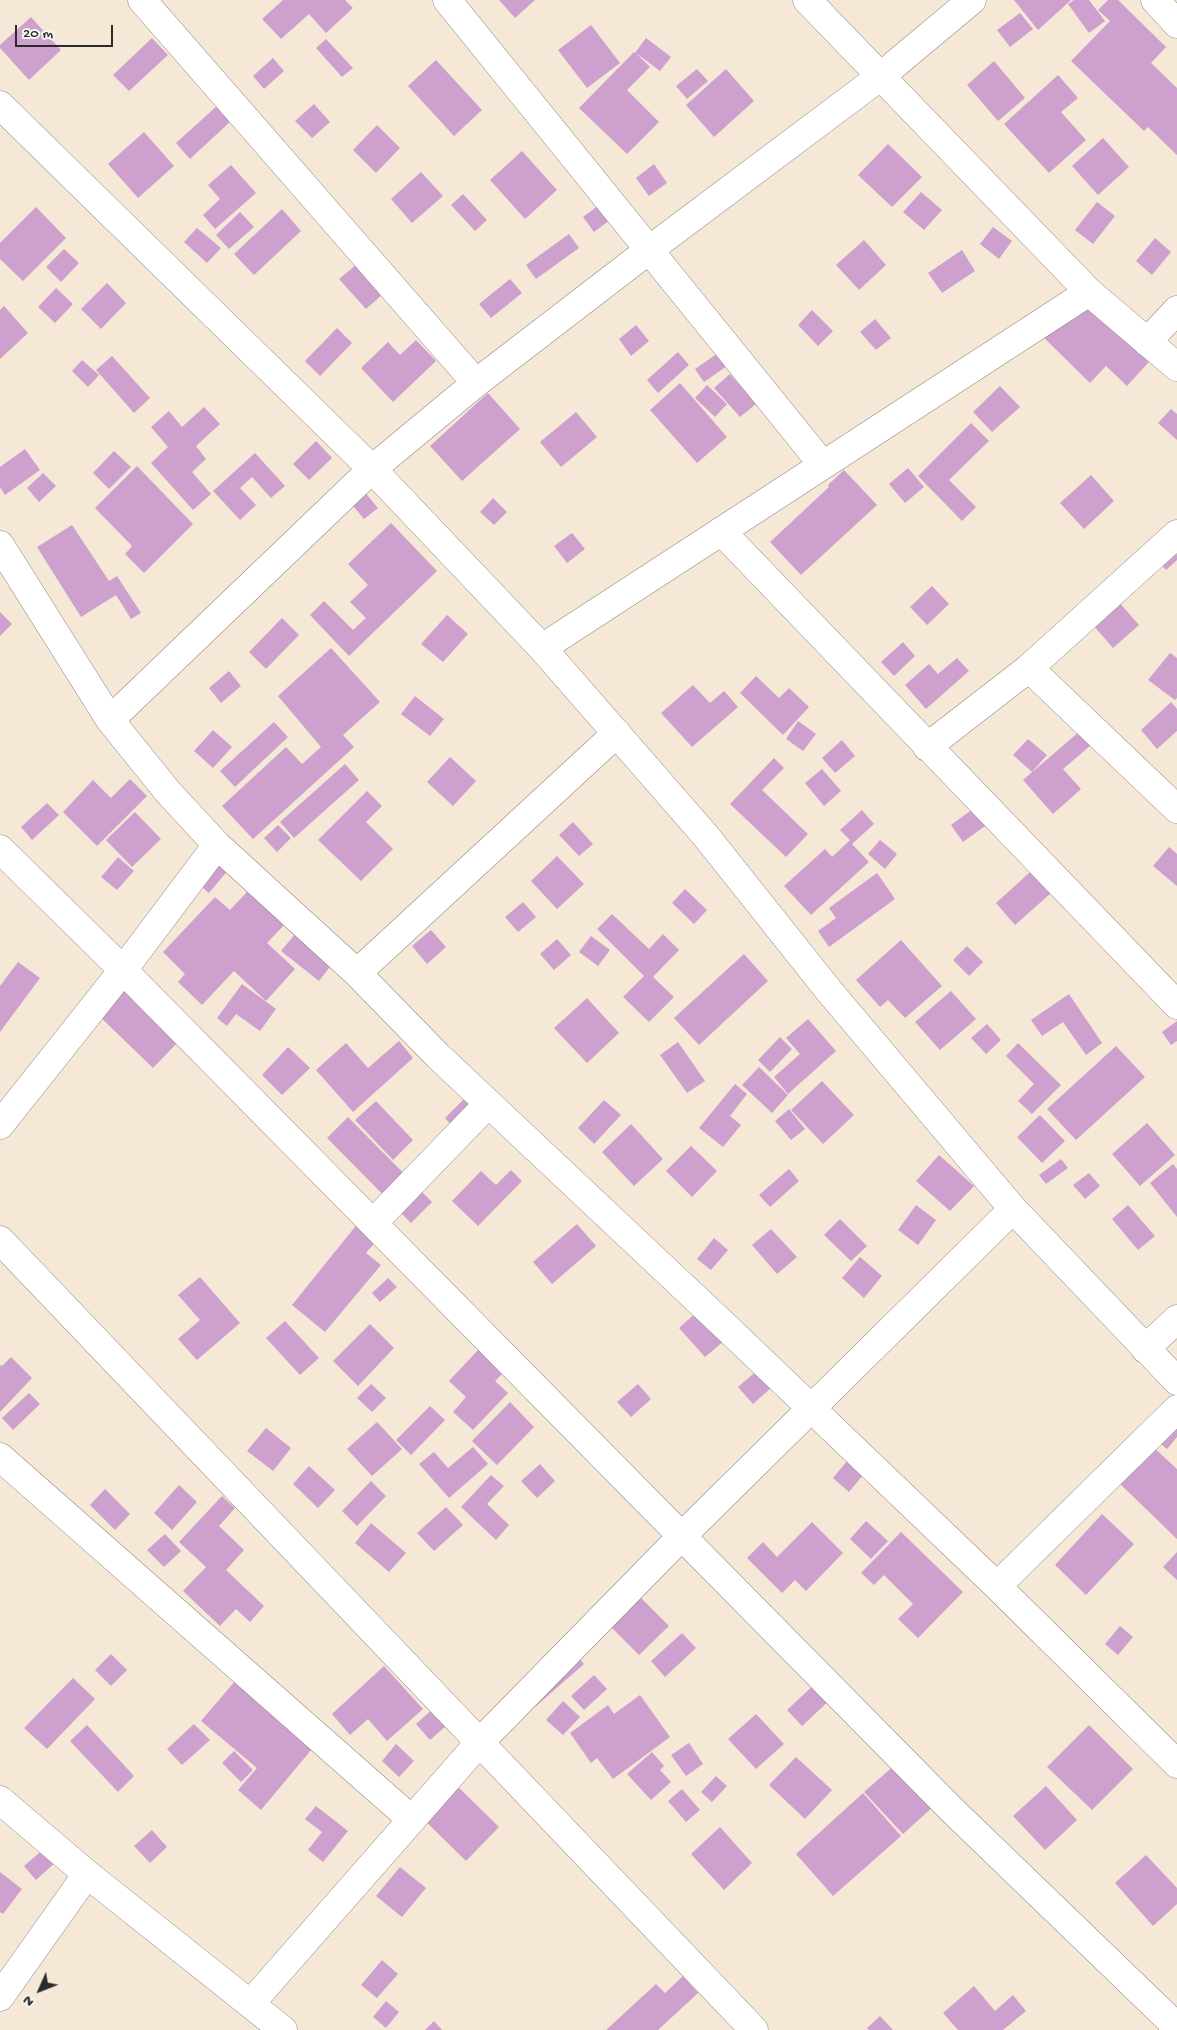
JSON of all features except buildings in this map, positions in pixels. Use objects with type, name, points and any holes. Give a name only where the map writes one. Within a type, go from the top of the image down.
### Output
[{"type":"street","points":[[142,0],[476,383]]},
{"type":"street","points":[[447,0],[823,465]]},
{"type":"street","points":[[807,0],[1089,292],[1177,367]]},
{"type":"street","points":[[110,720],[372,468],[476,383],[881,76],[972,0]]},
{"type":"street","points":[[1155,0],[1177,24]]},
{"type":"street","points":[[0,105],[372,468],[542,648],[705,835],[830,992],[1013,1209],[1177,1381]]},
{"type":"street","points":[[542,648],[1089,292]]},
{"type":"street","points":[[1147,342],[1177,310]]},
{"type":"street","points":[[721,531],[1177,1005]]},
{"type":"street","points":[[927,747],[1029,668],[1177,534]]},
{"type":"street","points":[[0,546],[110,720],[168,792],[217,845],[357,973],[488,1104],[998,1586],[1177,1764]]},
{"type":"street","points":[[1029,668],[1177,809]]},
{"type":"street","points":[[357,973],[617,733]]},
{"type":"street","points":[[0,1125],[123,970],[217,845]]},
{"type":"street","points":[[0,849],[123,970],[952,1810],[1177,2026],[1173,2030]]},
{"type":"street","points":[[373,1223],[488,1104]]},
{"type":"street","points":[[251,2003],[479,1742],[682,1536],[1013,1209]]},
{"type":"street","points":[[0,1240],[754,2030]]},
{"type":"street","points":[[1146,1349],[1177,1319]]},
{"type":"street","points":[[998,1586],[1177,1409]]},
{"type":"street","points":[[0,1458],[411,1819]]},
{"type":"street","points":[[0,1800],[87,1874],[283,2030]]},
{"type":"street","points":[[0,1997],[87,1874]]}]
